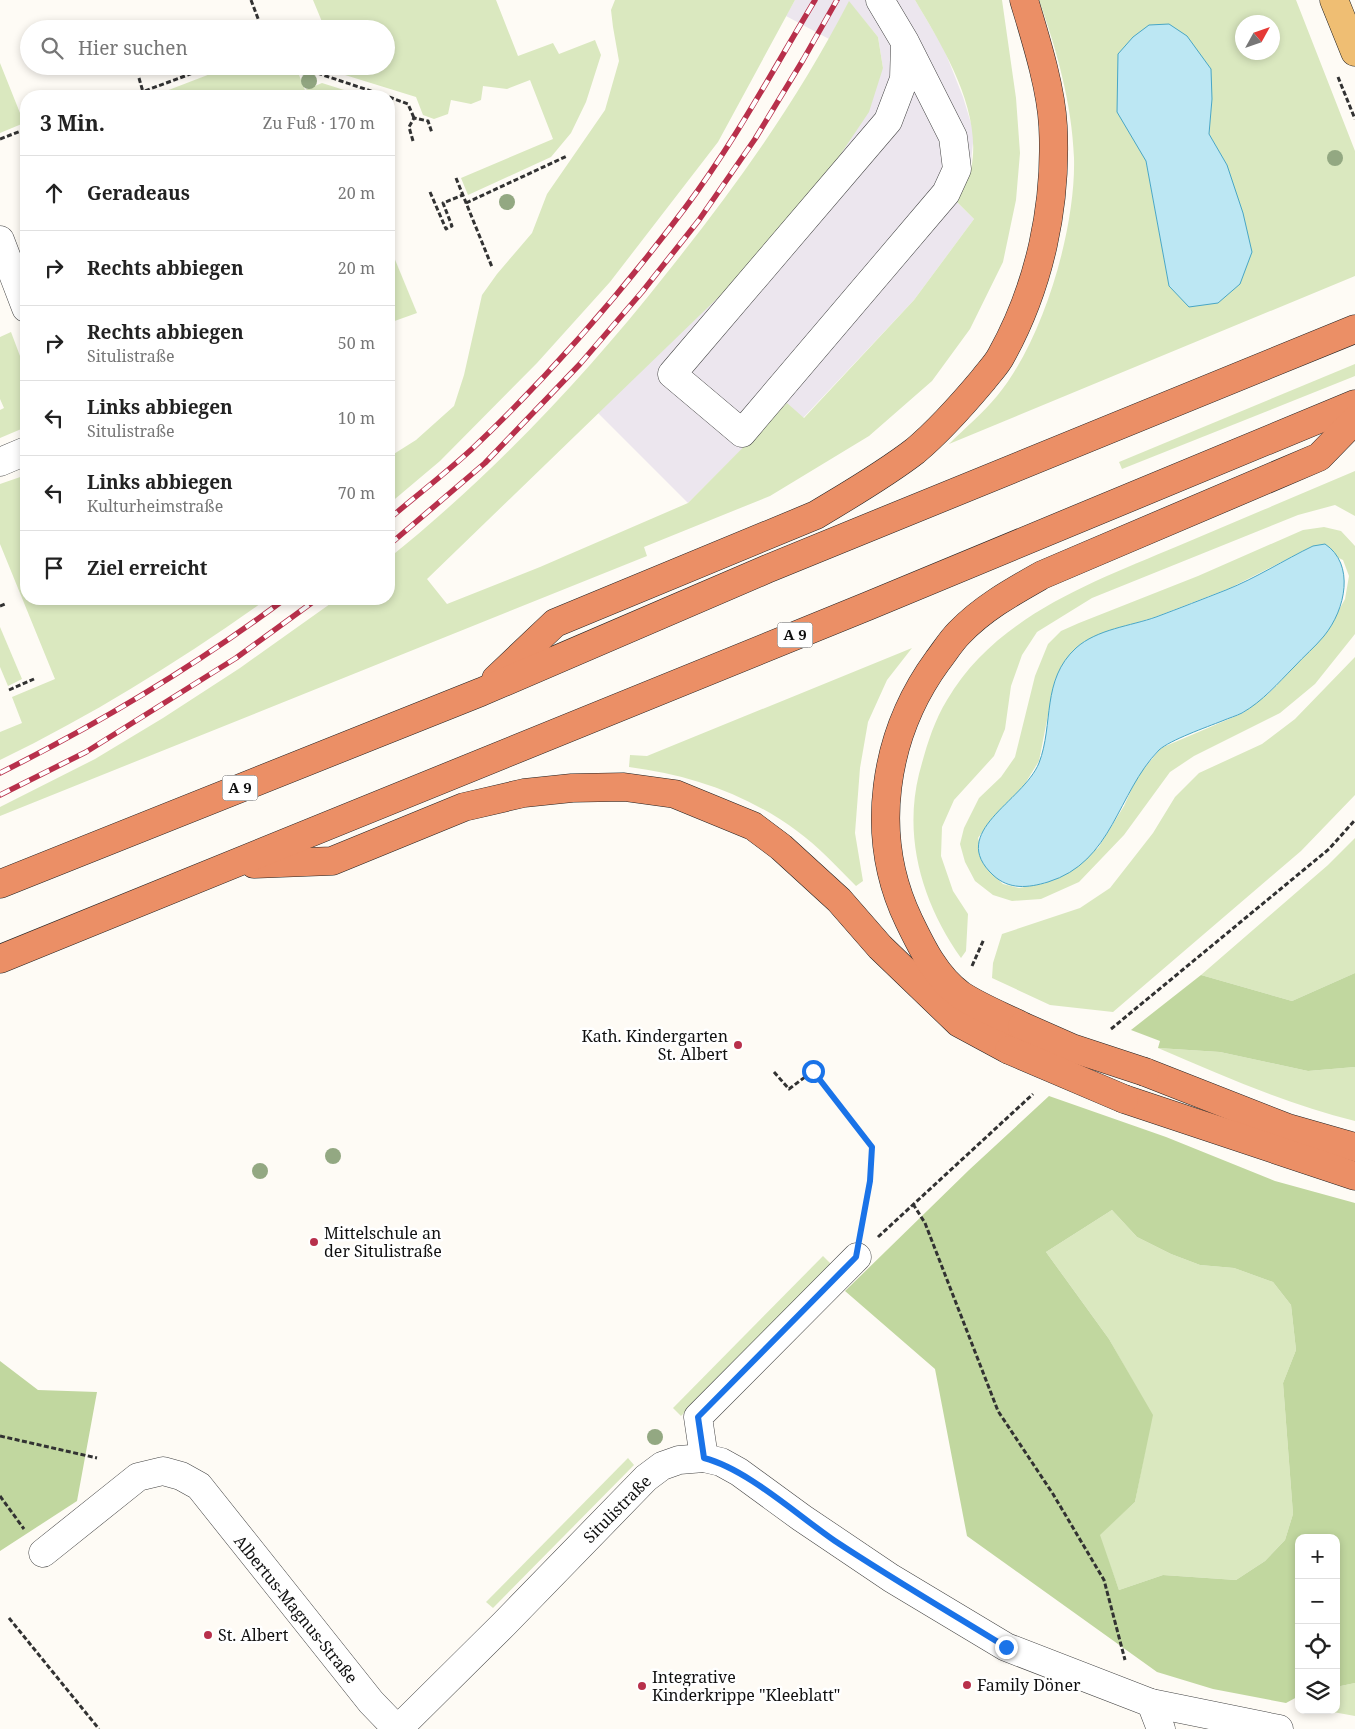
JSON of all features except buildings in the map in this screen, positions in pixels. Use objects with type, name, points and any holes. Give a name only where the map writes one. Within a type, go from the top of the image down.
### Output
[{"type":"highway","points":[[481,692],[556,623],[816,515],[847,496],[915,451],[960,407],[1000,357],[1026,305],[1043,250],[1052,191],[1053,124],[1039,53],[1024,0]]},
{"type":"highway","name":"A 9","points":[[0,884],[481,692],[767,569],[1355,329]]},
{"type":"highway","name":"A 9","points":[[0,959],[234,865],[1355,404]]},
{"type":"highway","points":[[1355,420],[1319,457],[1042,575],[998,599],[958,634],[931,670],[906,713],[890,764],[885,816],[890,865],[902,906],[924,952],[938,972],[961,995],[1022,1026],[1072,1048],[1145,1072],[1288,1128],[1355,1147]]},
{"type":"highway","points":[[234,865],[332,861],[464,807],[524,793],[572,788],[624,787],[675,794],[753,826],[780,847],[839,900],[880,947],[959,1023],[1009,1050],[1124,1099],[1355,1176]]},
{"type":"main road","points":[[1334,0],[1355,52]]},
{"type":"street","points":[[880,0],[905,42],[953,137],[956,169],[946,193],[742,433],[672,374],[888,120],[904,79],[905,42]]},
{"type":"street","points":[[0,240],[20,292]]},
{"type":"street","points":[[0,462],[20,454]]},
{"type":"street","points":[[856,1257],[698,1417],[704,1458],[721,1462],[739,1472],[883,1573],[1006,1647],[1141,1698],[1279,1729]]},
{"type":"street","name":"Situlistraße","points":[[397,1729],[498,1630],[646,1478],[662,1466],[678,1460],[704,1458]]},
{"type":"street","name":"Albertus-Magnus-Straße","points":[[42,1553],[138,1477],[163,1471],[181,1476],[199,1486],[371,1702],[397,1729]]},
{"type":"street","points":[[1141,1698],[1161,1729]]},
{"type":"path","points":[[251,0],[259,20]]},
{"type":"path","points":[[148,90],[188,75]]},
{"type":"path","points":[[323,75],[367,90]]},
{"type":"path","points":[[138,78],[142,90]]},
{"type":"path","points":[[395,99],[408,104],[414,118],[409,128],[414,141]]},
{"type":"path","points":[[414,118],[428,121],[432,133]]},
{"type":"path","points":[[0,138],[20,131]]},
{"type":"path","points":[[466,202],[567,156]]},
{"type":"path","points":[[456,178],[492,267]]},
{"type":"path","points":[[430,192],[446,229],[452,226],[443,203],[463,195]]},
{"type":"path","points":[[0,606],[5,604]]},
{"type":"path","points":[[9,690],[34,679]]},
{"type":"path","points":[[774,1072],[789,1089],[813,1071],[872,1147],[870,1181],[856,1257]]},
{"type":"path","points":[[913,1204],[925,1223],[998,1411],[1053,1494],[1104,1580],[1127,1667],[1141,1698]]},
{"type":"path","points":[[0,1436],[97,1458]]},
{"type":"path","points":[[0,1496],[42,1553]]},
{"type":"path","points":[[10,1618],[99,1729]]},
{"type":"shaded area","points":[[795,0],[915,0],[944,49],[963,97],[974,133],[970,172],[956,201],[974,219],[914,300],[803,418],[787,404],[688,503],[598,413],[642,370],[883,68],[878,37],[849,2],[829,39],[786,16]]},
{"type":"green space","points":[[313,0],[496,0],[518,56],[553,43],[559,54],[595,40],[601,55],[586,102],[571,133],[551,157],[468,195],[461,178],[553,139],[530,80],[507,89],[483,86],[481,100],[471,104],[451,100],[448,114],[434,119],[423,115],[416,97],[345,75],[395,75],[395,20],[321,20]]},
{"type":"green space","points":[[615,0],[795,0],[718,142],[610,282],[537,363],[440,461],[395,499],[395,453],[416,440],[454,406],[464,375],[482,295],[497,274],[532,233],[547,194],[605,110],[619,61],[611,10]]},
{"type":"green space","points":[[915,0],[1002,0],[1016,98],[1020,153],[1016,200],[1003,262],[970,329],[932,381],[869,436],[770,496],[644,547],[647,556],[0,816],[0,807],[95,759],[163,718],[240,668],[329,605],[395,605],[395,553],[500,459],[569,388],[635,313],[717,208],[787,109],[849,1],[878,37],[883,68],[869,112],[834,164],[730,286],[427,579],[447,604],[540,567],[688,503],[787,403],[804,418],[914,300],[974,219],[956,201],[971,170],[973,148],[971,125],[958,81],[938,39]]},
{"type":"green space","points":[[1039,0],[1296,0],[1355,151],[1355,276],[949,444],[992,402],[1014,373],[1029,346],[1042,315],[1063,250],[1073,186],[1074,158],[1067,98]],"holes":[[[1212,99],[1209,134],[1227,165],[1169,286],[1146,161]]]},
{"type":"green space","points":[[0,63],[20,113],[20,125],[0,133]]},
{"type":"green space","points":[[208,75],[299,75],[305,90],[169,90]]},
{"type":"green space","points":[[322,83],[344,90],[305,90]]},
{"type":"green space","points":[[395,260],[417,313],[395,321]]},
{"type":"green space","points":[[11,332],[20,356],[20,430],[0,438],[0,410],[4,408],[0,399],[0,337]]},
{"type":"green space","points":[[1355,364],[1355,376],[1122,469],[1119,462]]},
{"type":"green space","points":[[1355,471],[1355,516],[1335,505],[1298,515],[1092,598],[1037,632],[1022,655],[1011,686],[1005,729],[994,756],[954,800],[942,827],[941,856],[953,891],[968,914],[966,951],[961,958],[936,916],[927,893],[915,847],[913,823],[919,774],[930,736],[947,700],[968,671],[992,646],[1019,624],[1080,588]]},
{"type":"green space","points":[[20,477],[20,593],[0,544],[0,484]]},
{"type":"green space","points":[[1324,527],[1341,531],[1355,546],[1355,634],[1315,684],[1280,713],[1194,756],[1170,772],[1124,835],[1079,882],[1041,899],[1012,901],[993,895],[975,881],[965,862],[960,844],[964,828],[979,798],[1001,777],[1015,757],[1035,676],[1048,644],[1061,631],[1198,576],[1303,530]],"holes":[[[1313,546],[1343,560],[1349,576],[1345,599],[1325,635],[1268,694],[1243,713],[1161,748],[1137,777],[1124,806],[1098,848],[1046,883],[1019,888],[1003,884],[987,869],[978,838],[988,824],[1023,787],[1039,761],[1055,679],[1103,633],[1155,617],[1230,588]]]},
{"type":"green space","points":[[25,605],[258,605],[170,665],[104,705],[0,760],[0,732],[22,723],[12,697],[55,679]]},
{"type":"green space","points":[[0,627],[22,679],[8,686],[0,667]]},
{"type":"green space","points":[[912,648],[887,680],[868,722],[860,768],[855,833],[863,881],[856,886],[805,837],[758,807],[717,788],[696,781],[629,767],[630,755],[647,756]]},
{"type":"green space","points":[[1355,657],[1355,795],[1301,851],[1113,1012],[1050,1005],[992,978],[993,963],[1002,934],[1080,908],[1110,888],[1153,833],[1175,797],[1199,773],[1262,744],[1295,719]]},
{"type":"green space","points":[[1355,838],[1355,973],[1292,1001],[1201,975],[1328,865]]},
{"type":"green space","points":[[1355,973],[1355,1067],[1308,1071],[1220,1052],[1158,1048],[1160,1041],[1131,1030],[1201,975],[1292,1001]]},
{"type":"green space","points":[[1158,1048],[1220,1052],[1308,1071],[1355,1067],[1355,1121],[1279,1098]]},
{"type":"green space","points":[[1049,1096],[1166,1137],[1275,1181],[1355,1203],[1355,1683],[1340,1686],[1340,1534],[1295,1534],[1295,1698],[1286,1703],[1213,1689],[1157,1672],[967,1536],[935,1369],[845,1291],[969,1170]],"holes":[[[1112,1210],[1137,1237],[1171,1254],[1200,1265],[1234,1268],[1273,1282],[1291,1305],[1296,1350],[1283,1383],[1293,1514],[1285,1540],[1265,1561],[1236,1580],[1163,1575],[1119,1590],[1100,1535],[1135,1502],[1153,1415],[1109,1339],[1046,1252]]]},
{"type":"green space","points":[[1112,1210],[1137,1237],[1171,1254],[1200,1265],[1234,1268],[1273,1282],[1291,1305],[1296,1350],[1283,1383],[1293,1514],[1285,1540],[1265,1561],[1236,1580],[1163,1575],[1119,1590],[1099,1535],[1135,1502],[1152,1415],[1109,1339],[1046,1252]]},
{"type":"green space","points":[[823,1256],[831,1264],[681,1416],[673,1408]]},
{"type":"green space","points":[[0,1361],[38,1390],[97,1392],[77,1501],[0,1551]]},
{"type":"green space","points":[[628,1458],[634,1465],[493,1608],[486,1602]]},
{"type":"green space","points":[[1355,1683],[1355,1716],[1340,1713],[1340,1686]]},
{"type":"water","points":[[1169,24],[1187,36],[1211,69],[1212,99],[1209,134],[1227,165],[1243,213],[1252,252],[1240,284],[1218,303],[1189,307],[1169,286],[1146,161],[1117,112],[1118,54],[1133,37],[1149,25]]},
{"type":"water","points":[[1325,544],[1341,563],[1344,575],[1342,600],[1338,613],[1324,636],[1276,685],[1257,703],[1242,713],[1180,738],[1159,750],[1133,786],[1101,843],[1087,859],[1070,872],[1048,882],[1033,886],[1012,885],[999,880],[993,875],[981,859],[979,845],[983,831],[1031,777],[1039,763],[1053,688],[1065,661],[1076,648],[1104,632],[1156,617],[1226,590],[1313,546]]},
{"type":"railway","points":[[395,514],[463,457],[530,392],[636,271],[685,208],[720,158],[815,0]]},
{"type":"railway","points":[[395,540],[485,463],[580,364],[642,292],[699,220],[755,139],[837,0]]},
{"type":"railway","points":[[0,773],[110,714],[182,670],[277,605]]},
{"type":"railway","points":[[0,795],[86,752],[236,658],[309,605]]},
{"type":"place","name":"Kath. Kindergarten St. Albert","points":[[738,1045]]},
{"type":"place","name":"Mittelschule an der Situlistraße","points":[[314,1242]]},
{"type":"place","name":"St. Albert","points":[[208,1635]]},
{"type":"place","name":"Family Döner","points":[[967,1685]]},
{"type":"place","name":"Integrative Kinderkrippe \"Kleeblatt\"","points":[[642,1686]]},
{"type":"route","points":[[813,1071],[872,1147],[870,1181],[856,1257],[698,1417],[704,1458],[721,1462],[739,1472],[802,1518],[891,1578],[1006,1647]]}]
